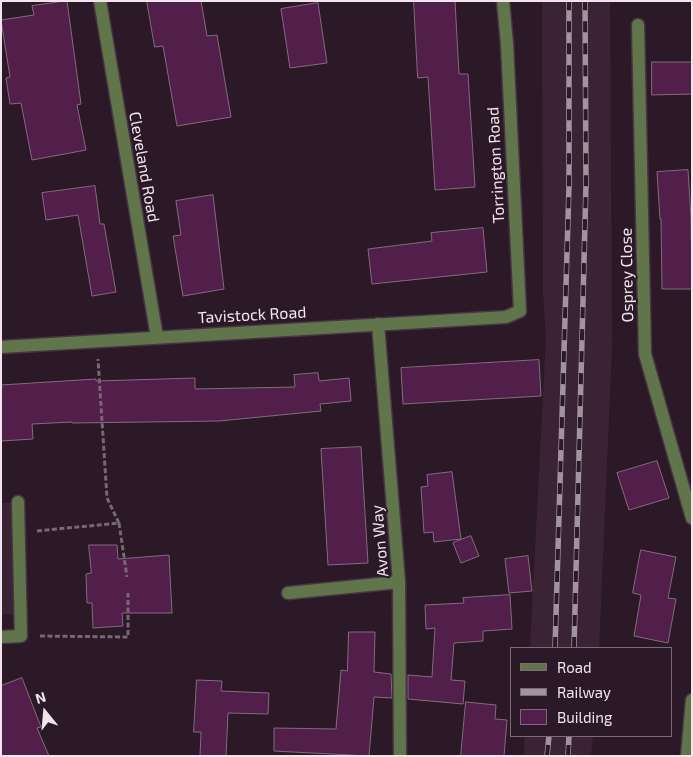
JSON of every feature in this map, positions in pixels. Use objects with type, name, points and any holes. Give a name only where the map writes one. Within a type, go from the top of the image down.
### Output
[{"type":"street","name":"Cleveland Road","points":[[100,1],[157,337]]},
{"type":"street","name":"Torrington Road","points":[[503,1],[507,44],[520,311],[506,317]]},
{"type":"street","name":"Osprey Close","points":[[638,25],[645,354],[692,518]]},
{"type":"street","name":"Tavistock Road","points":[[1,346],[506,317]]},
{"type":"street","name":"Avon Way","points":[[378,324],[399,582],[400,756]]},
{"type":"street","points":[[1,637],[21,636],[18,502]]},
{"type":"street","points":[[288,593],[399,582]]},
{"type":"street","points":[[687,756],[692,700]]},
{"type":"path","points":[[96,341],[107,498],[119,523],[127,577]]},
{"type":"path","points":[[19,533],[119,523]]},
{"type":"path","points":[[21,636],[128,636],[128,593]]},
{"type":"shaded area","points":[[542,1],[610,1],[612,347],[599,647],[530,647],[546,338],[543,290]]},
{"type":"shaded area","points":[[18,502],[21,615],[1,614],[1,503]]},
{"type":"shaded area","points":[[525,737],[593,737],[591,756],[524,756]]},
{"type":"building","points":[[67,1],[81,104],[77,105],[86,150],[32,160],[21,103],[10,104],[6,78],[10,77],[1,20],[34,15],[32,6]]},
{"type":"building","points":[[147,1],[201,1],[207,36],[217,35],[231,117],[177,126],[163,46],[155,47]]},
{"type":"building","points":[[414,1],[455,1],[459,74],[468,74],[475,187],[435,190],[428,77],[418,78]]},
{"type":"building","points":[[318,3],[327,63],[290,68],[281,9]]},
{"type":"building","points":[[652,62],[692,62],[692,94],[652,95]]},
{"type":"building","points":[[688,170],[692,289],[662,289],[661,219],[657,172]]},
{"type":"building","points":[[95,186],[100,224],[104,224],[116,292],[92,296],[78,215],[46,220],[42,193]]},
{"type":"building","points":[[213,195],[224,289],[183,296],[173,236],[181,235],[176,201]]},
{"type":"building","points":[[483,228],[487,272],[372,284],[368,249],[432,241],[431,233]]},
{"type":"building","points":[[539,360],[541,396],[403,404],[401,368]]},
{"type":"building","points":[[318,373],[319,381],[349,378],[351,401],[320,404],[321,411],[219,421],[32,424],[33,439],[1,441],[1,385],[96,379],[96,381],[195,378],[195,389],[295,387],[294,375]]},
{"type":"building","points":[[361,447],[368,563],[328,565],[321,449]]},
{"type":"building","points":[[657,461],[669,498],[629,510],[617,473]]},
{"type":"building","points":[[452,472],[461,539],[434,542],[433,532],[424,533],[421,487],[428,486],[427,475]]},
{"type":"building","points":[[471,536],[479,556],[461,563],[453,543]]},
{"type":"building","points":[[89,545],[117,545],[118,559],[169,555],[172,613],[122,613],[123,626],[93,628],[92,603],[87,603],[86,574],[91,573]]},
{"type":"building","points":[[641,550],[676,557],[668,598],[676,599],[668,643],[634,636],[641,595],[633,593]]},
{"type":"building","points":[[528,556],[532,591],[509,593],[505,559]]},
{"type":"building","points":[[510,595],[512,629],[483,631],[483,641],[454,643],[451,680],[465,681],[463,704],[408,699],[408,675],[432,677],[435,628],[426,629],[425,605],[464,603],[463,598]]},
{"type":"building","points":[[349,632],[375,632],[374,672],[391,674],[392,698],[374,697],[369,756],[274,751],[274,728],[336,729],[341,670],[347,671]]},
{"type":"building","points":[[22,678],[41,727],[37,728],[49,756],[1,756],[1,686]]},
{"type":"building","points":[[197,680],[222,681],[221,691],[269,693],[268,714],[228,713],[226,756],[200,756],[201,732],[194,732]]},
{"type":"building","points":[[466,702],[496,705],[495,719],[507,720],[504,756],[461,756]]},
{"type":"railway","points":[[555,647],[569,187],[569,1]]},
{"type":"railway","points":[[574,647],[586,184],[585,1]]},
{"type":"railway","points":[[547,756],[549,737]]},
{"type":"railway","points":[[568,756],[569,737]]}]
